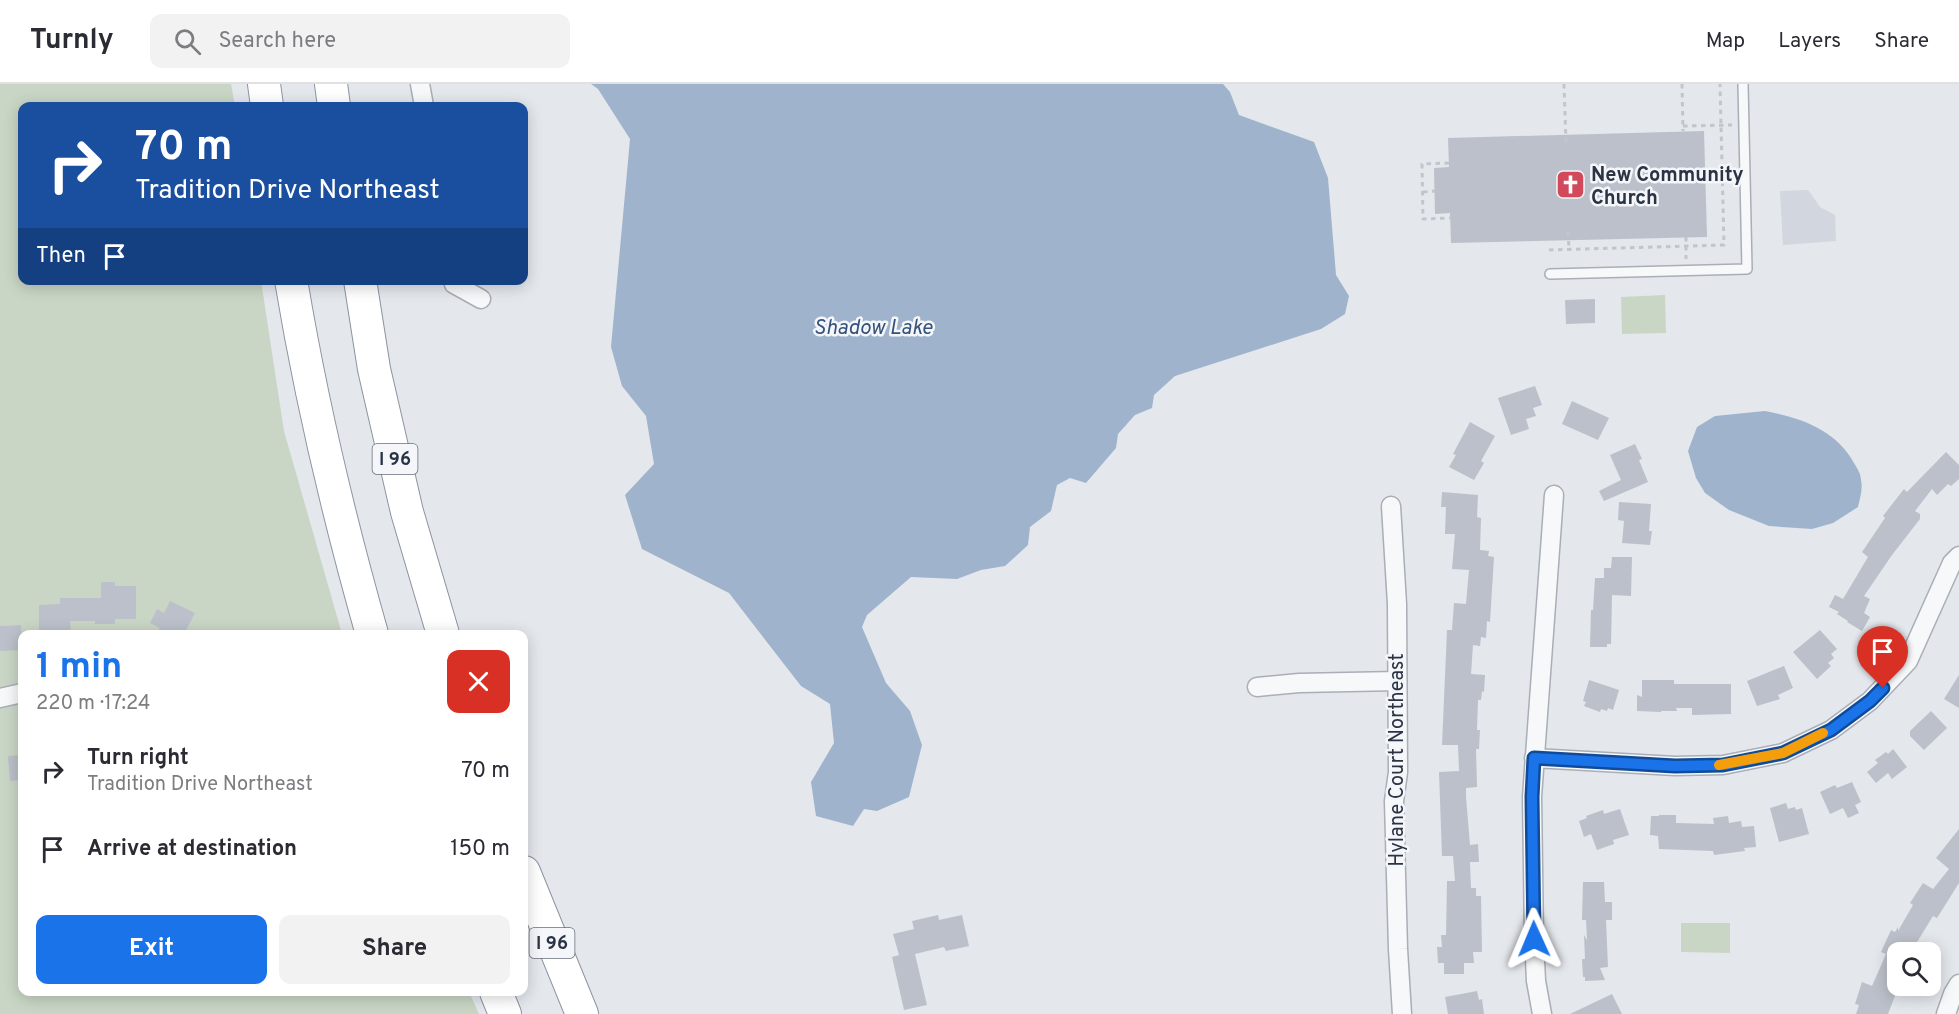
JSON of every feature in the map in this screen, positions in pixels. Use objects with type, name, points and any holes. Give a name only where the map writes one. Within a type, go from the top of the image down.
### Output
[{"type":"highway","points":[[264,84],[266,102]]},
{"type":"highway","points":[[331,84],[333,102]]},
{"type":"highway","points":[[292,285],[305,363],[322,439],[348,551],[371,630]]},
{"type":"highway","name":"I 96","points":[[361,285],[374,369],[407,512],[442,630]]},
{"type":"highway","name":"I 96","points":[[528,882],[582,1014]]},
{"type":"highway","points":[[498,996],[505,1014]]},
{"type":"street","points":[[420,84],[423,102]]},
{"type":"street","points":[[456,285],[481,299]]},
{"type":"street","points":[[1542,1014],[1536,981],[1534,939],[1532,797],[1554,495]]},
{"type":"street","name":"Hylane Court Northeast","points":[[1391,506],[1397,604],[1398,772],[1394,801],[1402,1014]]},
{"type":"street","points":[[1534,758],[1675,766],[1723,765],[1783,753],[1831,730],[1870,701],[1908,661],[1952,563],[1959,556]]},
{"type":"street","points":[[1257,687],[1299,683],[1397,681]]},
{"type":"street","points":[[0,698],[18,694]]},
{"type":"street","points":[[1946,1014],[1959,984]]},
{"type":"lane","points":[[1550,274],[1747,269],[1743,84]]},
{"type":"path","points":[[1564,84],[1566,143]]},
{"type":"path","points":[[1682,84],[1683,131]]},
{"type":"path","points":[[1549,250],[1724,245],[1720,84]]},
{"type":"path","points":[[1683,126],[1721,125]]},
{"type":"path","points":[[1449,163],[1422,164],[1423,219],[1450,218]]},
{"type":"path","points":[[1423,192],[1435,191]]},
{"type":"path","points":[[1568,232],[1569,249]]},
{"type":"path","points":[[1686,237],[1686,246]]},
{"type":"shaded area","points":[[1808,190],[1820,207],[1835,215],[1836,241],[1783,245],[1780,191]]},
{"type":"green space","points":[[0,84],[231,84],[234,102],[18,102],[18,285],[262,285],[284,431],[341,630],[18,630],[18,996],[471,996],[479,1014],[0,1014]]},
{"type":"green space","points":[[1665,295],[1666,333],[1622,334],[1621,297]]},
{"type":"green space","points":[[1681,923],[1730,923],[1730,953],[1681,952]]},
{"type":"water","name":"Shadow Lake","points":[[591,84],[1223,84],[1230,92],[1239,115],[1314,142],[1328,178],[1336,275],[1349,296],[1345,314],[1321,329],[1175,376],[1154,395],[1152,408],[1135,415],[1118,434],[1116,448],[1086,483],[1070,478],[1057,485],[1051,511],[1030,527],[1028,545],[1005,566],[981,570],[957,579],[911,577],[867,615],[862,627],[886,683],[910,711],[922,745],[909,797],[877,811],[864,809],[853,826],[816,816],[811,782],[834,743],[830,704],[801,686],[729,593],[642,549],[625,495],[654,464],[646,416],[622,386],[611,347],[630,139],[598,89]]},
{"type":"water","points":[[1765,411],[1791,417],[1816,427],[1827,433],[1846,451],[1862,483],[1858,507],[1833,523],[1812,529],[1769,526],[1729,510],[1705,493],[1696,478],[1688,451],[1697,427],[1715,416]]},
{"type":"building","name":"New Community Church","points":[[1704,131],[1707,237],[1451,243],[1450,213],[1435,214],[1434,168],[1449,167],[1448,138]]},
{"type":"building","points":[[1595,299],[1595,323],[1566,324],[1565,300]]},
{"type":"building","points":[[1535,386],[1542,405],[1533,408],[1536,416],[1526,419],[1529,429],[1511,435],[1498,398]]},
{"type":"building","points":[[1572,401],[1609,418],[1598,440],[1562,424]]},
{"type":"building","points":[[1470,422],[1495,436],[1481,461],[1484,463],[1474,480],[1449,467],[1456,455],[1453,454]]},
{"type":"building","points":[[1635,444],[1648,482],[1604,501],[1599,491],[1621,480],[1610,455]]},
{"type":"building","points":[[1946,452],[1959,465],[1959,479],[1951,486],[1948,484],[1937,495],[1932,489],[1915,511],[1920,514],[1920,519],[1864,596],[1870,599],[1864,613],[1870,617],[1862,631],[1837,614],[1839,612],[1829,607],[1835,595],[1843,599],[1868,557],[1862,552],[1885,518],[1883,516],[1904,489],[1907,492]]},
{"type":"building","points":[[1442,492],[1478,495],[1477,517],[1481,518],[1480,550],[1489,551],[1488,556],[1494,557],[1490,622],[1487,621],[1486,638],[1481,637],[1480,646],[1473,645],[1471,674],[1485,675],[1484,692],[1482,691],[1481,700],[1478,700],[1477,730],[1480,730],[1479,749],[1476,749],[1477,787],[1466,788],[1470,845],[1478,844],[1479,862],[1470,862],[1471,888],[1476,888],[1476,896],[1481,896],[1482,952],[1473,952],[1474,963],[1464,963],[1464,974],[1444,974],[1444,963],[1438,963],[1437,947],[1442,947],[1441,935],[1446,935],[1447,881],[1455,881],[1453,856],[1442,856],[1439,772],[1459,771],[1458,745],[1442,745],[1447,630],[1452,630],[1454,603],[1466,604],[1469,570],[1452,569],[1455,534],[1445,534],[1446,507],[1441,507]]},
{"type":"building","points":[[1619,502],[1651,504],[1650,545],[1622,543],[1624,521],[1618,520]]},
{"type":"building","points":[[1612,557],[1632,557],[1631,596],[1612,595],[1611,644],[1607,644],[1607,647],[1590,647],[1595,578],[1604,578],[1604,568],[1611,568]]},
{"type":"building","points":[[101,582],[115,582],[115,586],[136,586],[136,619],[115,619],[115,624],[70,621],[71,630],[39,630],[39,605],[60,604],[60,598],[101,598]]},
{"type":"building","points":[[170,601],[195,613],[186,630],[159,630],[160,628],[150,623],[157,609],[164,613]]},
{"type":"building","points":[[21,625],[21,630],[18,630],[18,650],[0,651],[0,626]]},
{"type":"building","points":[[1820,630],[1837,649],[1831,654],[1834,658],[1828,663],[1831,666],[1817,679],[1793,652]]},
{"type":"building","points":[[1784,666],[1793,688],[1778,695],[1780,699],[1757,706],[1747,681]]},
{"type":"building","points":[[1959,675],[1959,708],[1944,699]]},
{"type":"building","points":[[1589,680],[1619,690],[1613,710],[1601,709],[1600,712],[1584,706],[1586,702],[1583,701]]},
{"type":"building","points":[[1642,680],[1674,680],[1674,684],[1731,684],[1731,714],[1692,715],[1692,708],[1676,708],[1677,711],[1661,712],[1637,711],[1637,695],[1642,697]]},
{"type":"building","points":[[1931,711],[1947,728],[1924,750],[1910,736],[1910,731]]},
{"type":"building","points":[[1893,749],[1907,767],[1892,779],[1888,773],[1876,783],[1867,772],[1878,763],[1875,760]]},
{"type":"building","points":[[18,755],[18,780],[10,781],[8,756]]},
{"type":"building","points":[[1852,782],[1861,802],[1855,805],[1859,813],[1848,818],[1843,808],[1830,814],[1820,792],[1835,785],[1837,788]]},
{"type":"building","points":[[1786,803],[1788,809],[1802,808],[1809,834],[1779,842],[1770,808]]},
{"type":"building","points":[[1620,809],[1629,835],[1613,840],[1614,844],[1597,850],[1591,834],[1584,837],[1579,821],[1603,810],[1604,814]]},
{"type":"building","points":[[1676,815],[1676,823],[1714,824],[1713,818],[1728,816],[1729,823],[1741,821],[1742,827],[1754,826],[1756,847],[1744,848],[1745,851],[1714,855],[1713,851],[1659,849],[1658,836],[1650,835],[1651,816]]},
{"type":"building","points":[[1959,829],[1959,883],[1937,918],[1933,916],[1917,942],[1887,942],[1887,996],[1895,996],[1888,1014],[1856,1014],[1859,1005],[1855,1004],[1862,982],[1872,986],[1886,954],[1881,952],[1891,930],[1895,932],[1898,927],[1898,931],[1913,905],[1910,903],[1923,883],[1933,889],[1949,869],[1936,858]]},
{"type":"building","points":[[1583,882],[1604,882],[1605,902],[1612,902],[1612,920],[1606,920],[1608,967],[1600,968],[1605,980],[1585,981],[1583,977],[1584,935],[1587,940],[1586,920],[1582,920]]},
{"type":"building","points":[[938,915],[939,920],[962,915],[969,946],[946,951],[944,947],[915,954],[927,1005],[904,1010],[892,957],[899,955],[893,934],[914,929],[912,921]]},
{"type":"building","points":[[1477,991],[1479,1000],[1482,999],[1484,1014],[1448,1014],[1445,997]]},
{"type":"building","points":[[1612,994],[1622,1014],[1570,1014]]},
{"type":"slow traffic","points":[[1719,765],[1783,753],[1823,733]]},
{"type":"place","name":"New Community Church","points":[[1570,185]]},
{"type":"route","points":[[1534,939],[1532,797],[1534,758],[1675,766],[1723,765],[1783,753],[1831,730],[1870,701],[1883,688]]}]
